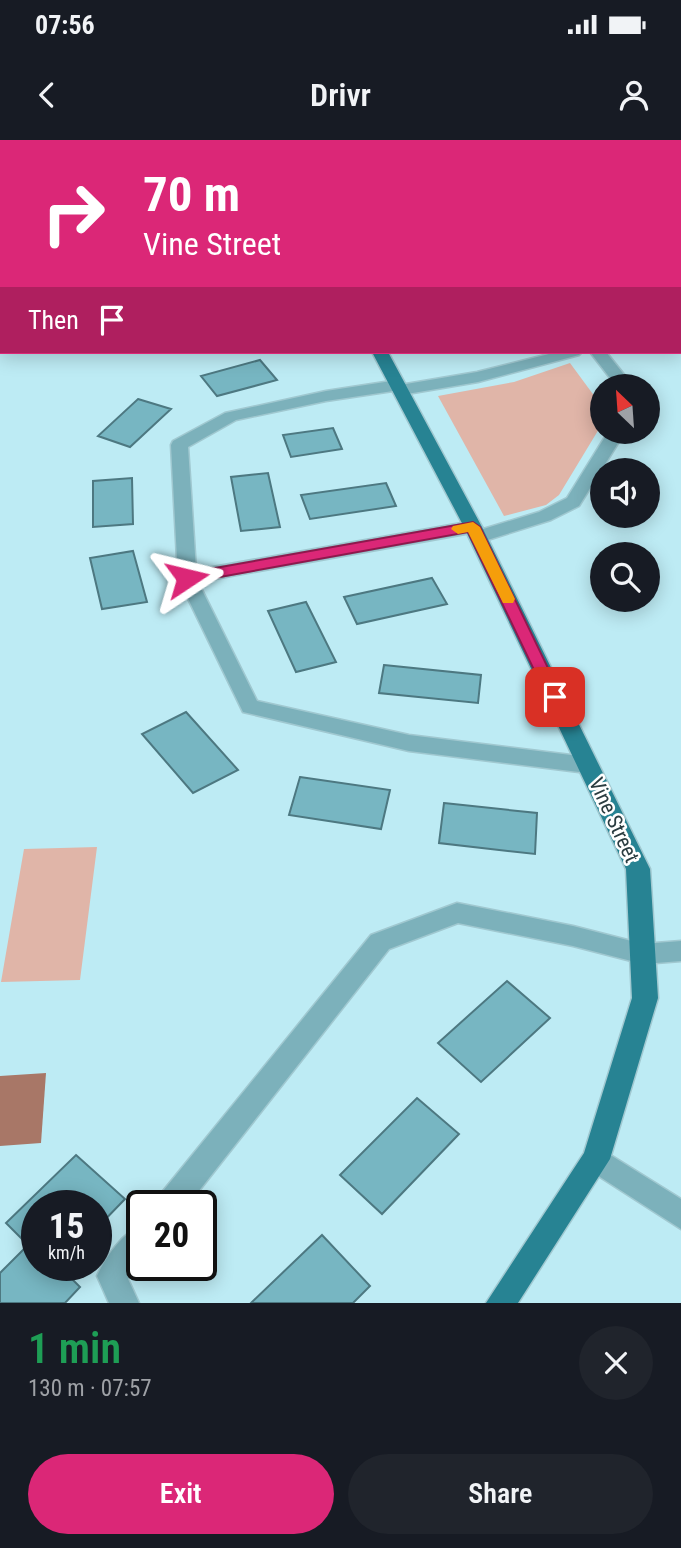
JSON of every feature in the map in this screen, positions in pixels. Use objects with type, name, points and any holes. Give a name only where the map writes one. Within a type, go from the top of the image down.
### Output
[{"type":"main road","name":"Vine Street","points":[[381,354],[475,532],[638,869],[645,998],[596,1159],[501,1303]]},
{"type":"street","points":[[566,354],[478,377],[326,396],[231,416],[178,445],[187,578],[250,707],[409,743],[587,765]]},
{"type":"street","points":[[600,354],[616,374]]},
{"type":"street","points":[[187,578],[475,532],[545,516],[573,502],[609,444]]},
{"type":"street","points":[[182,1190],[380,942],[457,913],[573,936],[643,954],[681,951]]},
{"type":"street","points":[[596,1159],[681,1215]]},
{"type":"street","points":[[124,1303],[112,1276],[126,1259]]},
{"type":"shaded area","points":[[570,363],[590,390],[590,444],[559,495],[546,505],[504,516],[438,396],[514,382]]},
{"type":"shaded area","points":[[97,847],[80,980],[1,982],[24,849]]},
{"type":"shaded area","points":[[46,1073],[41,1143],[0,1146],[0,1076]]},
{"type":"building","points":[[260,360],[277,380],[217,396],[201,376]]},
{"type":"building","points":[[138,399],[171,409],[130,447],[98,436]]},
{"type":"building","points":[[333,428],[342,449],[291,457],[283,435]]},
{"type":"building","points":[[268,473],[280,527],[241,531],[231,477]]},
{"type":"building","points":[[132,478],[133,524],[93,527],[93,481]]},
{"type":"building","points":[[386,483],[396,506],[310,519],[301,495]]},
{"type":"building","points":[[133,551],[147,602],[102,609],[90,558]]},
{"type":"building","points":[[432,578],[447,604],[357,624],[344,597]]},
{"type":"building","points":[[306,602],[336,662],[296,672],[268,611]]},
{"type":"building","points":[[384,665],[481,675],[478,703],[379,693]]},
{"type":"building","points":[[186,712],[238,770],[193,793],[142,734]]},
{"type":"building","points":[[300,777],[390,790],[381,829],[289,815]]},
{"type":"building","points":[[444,803],[537,813],[535,854],[439,843]]},
{"type":"building","points":[[507,981],[550,1018],[481,1082],[438,1043]]},
{"type":"building","points":[[417,1098],[459,1134],[382,1214],[340,1175]]},
{"type":"building","points":[[76,1155],[125,1199],[112,1212],[112,1190],[40,1190]]},
{"type":"building","points":[[21,1208],[21,1238],[6,1223]]},
{"type":"building","points":[[322,1235],[370,1286],[353,1303],[251,1303]]},
{"type":"building","points":[[21,1252],[21,1281],[74,1281],[80,1287],[65,1303],[0,1303],[0,1273]]},
{"type":"slow traffic","points":[[458,529],[473,527],[508,599]]},
{"type":"route","points":[[187,578],[473,527],[555,697]]}]
